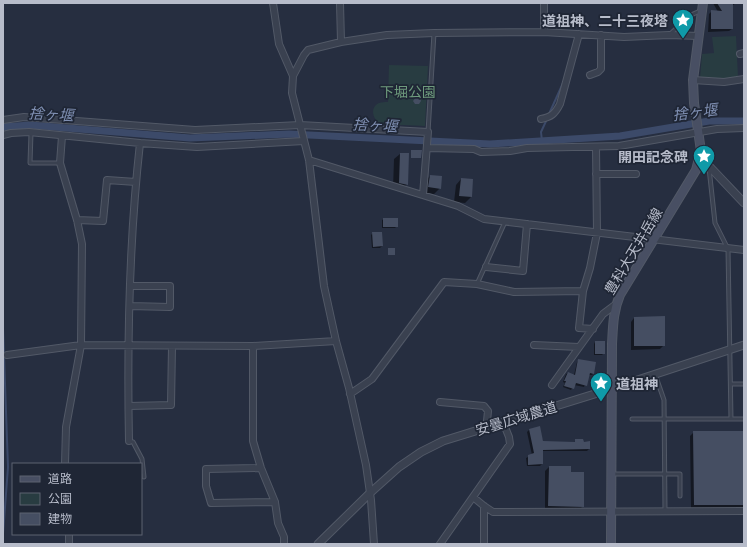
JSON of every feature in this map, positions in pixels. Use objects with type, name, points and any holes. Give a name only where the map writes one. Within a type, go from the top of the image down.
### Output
[{"type":"main road","name":"豊科大天井岳線","points":[[611,544],[612,344],[615,305],[693,178],[699,160],[701,151],[693,96],[693,80],[703,7]]},
{"type":"street","points":[[273,3],[280,44],[292,76],[292,93],[309,160],[324,286],[366,465],[374,544]]},
{"type":"street","points":[[340,3],[341,42]]},
{"type":"street","points":[[544,3],[544,32]]},
{"type":"street","points":[[292,76],[308,50],[341,42],[387,35],[544,32],[624,36],[699,36]]},
{"type":"street","points":[[541,119],[550,117],[556,112],[560,104],[579,34]]},
{"type":"street","points":[[590,75],[601,69],[602,35]]},
{"type":"street","points":[[693,80],[724,82],[744,79]]},
{"type":"street","points":[[3,120],[24,118],[195,130],[300,126],[428,133],[423,196]]},
{"type":"street","points":[[427,148],[474,150],[481,152],[510,151],[527,148],[619,146],[698,127],[717,129],[744,128]]},
{"type":"street","points":[[3,135],[12,133],[31,133],[140,144],[197,147],[303,140]]},
{"type":"street","points":[[62,136],[60,163],[77,220],[82,244],[81,345],[66,426],[65,463]]},
{"type":"street","points":[[130,441],[130,286],[133,220],[140,144]]},
{"type":"street","points":[[593,328],[579,328],[583,291],[590,268],[597,233],[596,147]]},
{"type":"street","points":[[309,160],[458,206],[484,219],[744,250]]},
{"type":"street","points":[[699,160],[709,166],[744,203]]},
{"type":"street","points":[[596,174],[636,174]]},
{"type":"street","points":[[77,220],[103,221],[107,180],[136,182]]},
{"type":"street","points":[[486,267],[522,271],[527,224]]},
{"type":"street","points":[[350,394],[372,379],[444,282],[477,284],[514,292],[583,291]]},
{"type":"street","points":[[130,286],[170,286],[170,307],[130,306]]},
{"type":"street","points":[[552,385],[603,314],[615,305]]},
{"type":"street","points":[[7,355],[81,345],[253,346],[336,341]]},
{"type":"street","points":[[534,345],[579,347]]},
{"type":"street","name":"安曇広域農道","points":[[318,544],[399,467],[421,452],[443,441],[744,345]]},
{"type":"street","points":[[129,406],[171,405],[172,346]]},
{"type":"street","points":[[253,346],[253,441],[261,468],[275,502],[278,523],[284,536],[284,544]]},
{"type":"street","points":[[440,402],[484,406],[488,411],[487,421]]},
{"type":"street","points":[[440,544],[510,444],[503,422]]},
{"type":"street","points":[[261,468],[206,469],[206,486],[211,503],[275,502]]},
{"type":"street","points":[[473,497],[493,512],[611,510],[744,511]]},
{"type":"street","points":[[484,506],[484,544]]},
{"type":"lane","points":[[670,35],[694,13],[703,7]]},
{"type":"lane","points":[[428,133],[434,33]]},
{"type":"lane","points":[[31,133],[30,163],[60,163]]},
{"type":"lane","points":[[709,166],[708,173],[715,223],[728,249],[731,419]]},
{"type":"lane","points":[[477,284],[486,267],[505,222]]},
{"type":"lane","points":[[655,374],[664,400],[666,474],[665,510]]},
{"type":"lane","points":[[731,384],[744,384]]},
{"type":"lane","points":[[632,419],[744,419]]},
{"type":"lane","points":[[130,441],[133,442],[142,458],[144,477]]},
{"type":"lane","points":[[611,474],[680,474],[680,496]]},
{"type":"green space","points":[[736,36],[738,77],[723,80],[700,78],[702,54],[714,53],[712,37]]},
{"type":"green space","name":"下堀公園","points":[[389,65],[428,66],[425,126],[381,124],[374,117],[373,111],[376,105],[388,102]]},
{"type":"building","points":[[717,3],[733,3],[733,29],[711,29],[711,10],[722,11]]},
{"type":"building","points":[[416,97],[420,97],[421,101],[419,104],[415,104],[413,101]]},
{"type":"building","points":[[411,150],[422,150],[421,158],[411,158]]},
{"type":"building","points":[[400,153],[409,153],[408,185],[399,183]]},
{"type":"building","points":[[430,175],[442,176],[441,189],[428,187]]},
{"type":"building","points":[[461,178],[473,179],[472,197],[459,196]]},
{"type":"building","points":[[383,218],[398,218],[398,227],[383,227]]},
{"type":"building","points":[[372,232],[382,232],[383,246],[373,247]]},
{"type":"building","points":[[388,248],[395,248],[395,255],[388,255]]},
{"type":"building","points":[[665,316],[665,346],[634,346],[634,317]]},
{"type":"building","points":[[595,341],[605,341],[605,354],[595,354]]},
{"type":"building","points":[[578,359],[596,362],[594,374],[590,373],[587,386],[576,383],[574,389],[564,386],[566,381],[564,381],[568,372],[575,375]]},
{"type":"building","points":[[540,426],[543,441],[575,442],[575,439],[583,439],[584,442],[590,441],[590,449],[543,450],[543,464],[528,465],[528,455],[534,453],[529,429]]},
{"type":"building","points":[[693,431],[744,431],[744,505],[694,505]]},
{"type":"building","points":[[549,466],[571,466],[571,472],[584,472],[584,507],[548,506]]},
{"type":"waterway","points":[[549,114],[563,83]]},
{"type":"waterway","points":[[542,141],[541,132],[547,119]]},
{"type":"waterway","name":"捨ヶ堰","points":[[3,127],[30,125],[190,138],[289,134],[490,144],[620,136],[709,121],[744,121]]},
{"type":"waterway","points":[[3,328],[8,467],[3,534]]},
{"type":"place","name":"道祖神、二十三夜塔","points":[[683,40]]},
{"type":"place","name":"開田記念碑","points":[[704,176]]},
{"type":"place","name":"道祖神","points":[[601,402]]}]
